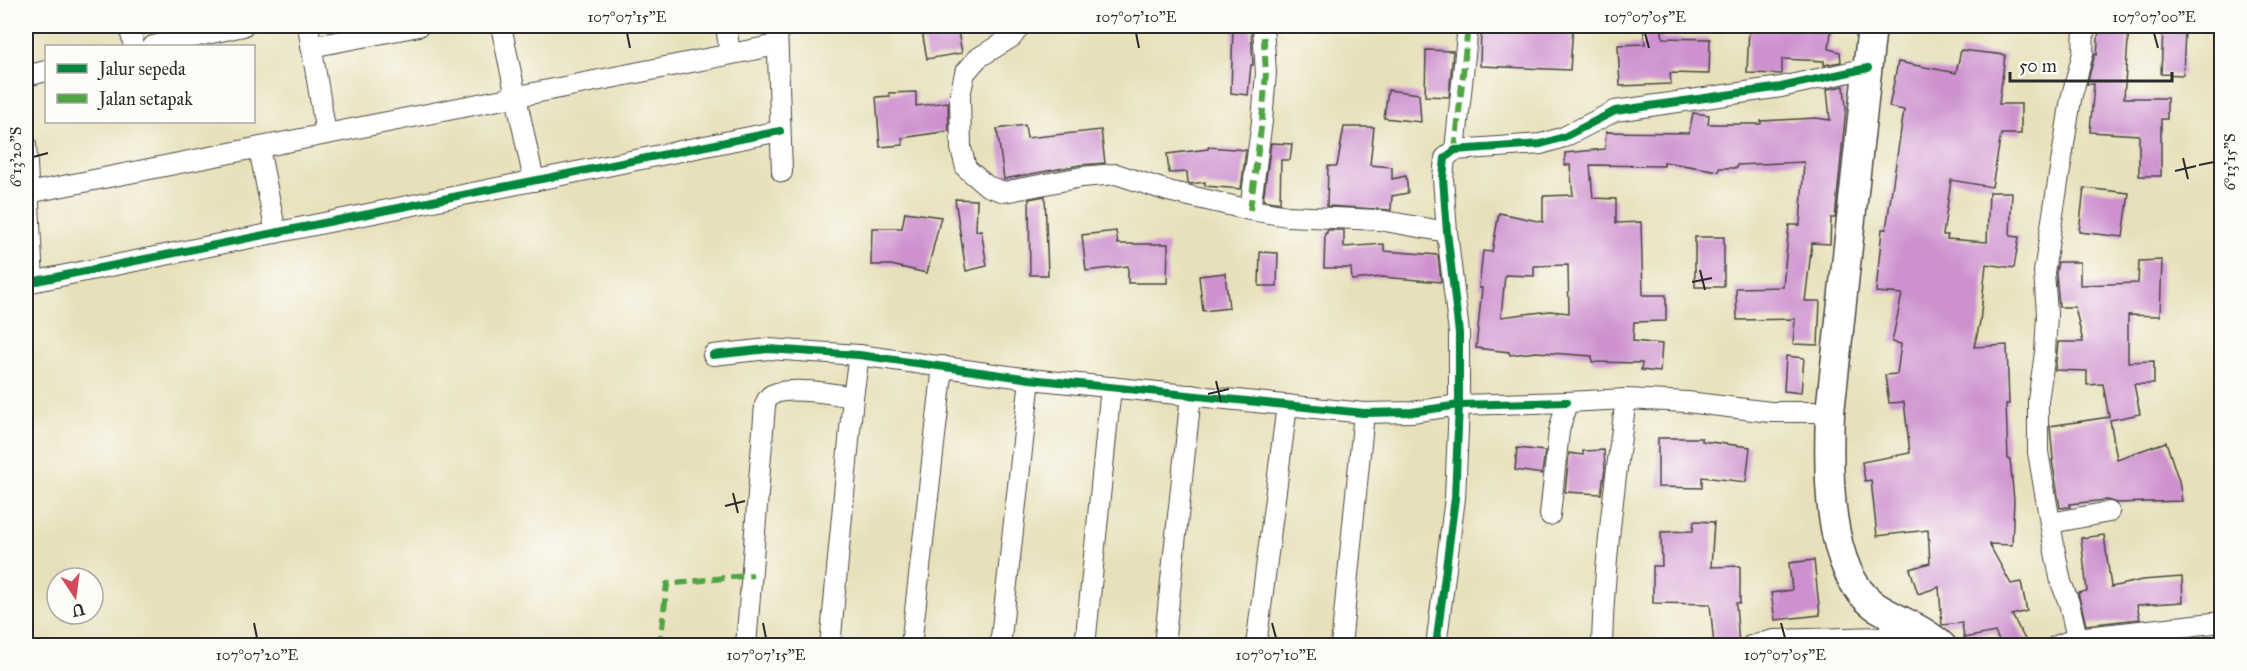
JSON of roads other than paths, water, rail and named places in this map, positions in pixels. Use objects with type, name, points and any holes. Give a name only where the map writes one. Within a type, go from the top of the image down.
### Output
[{"type":"main road","points":[[1872,26],[1830,412],[1828,464],[1831,503],[1844,562],[1856,584],[1874,605],[1942,645]]},
{"type":"street","points":[[129,26],[134,45]]},
{"type":"street","points":[[158,45],[243,26]]},
{"type":"street","points":[[308,26],[326,134]]},
{"type":"street","points":[[312,47],[419,26]]},
{"type":"street","points":[[501,26],[534,181]]},
{"type":"street","points":[[726,26],[730,54]]},
{"type":"street","points":[[1020,26],[1011,37],[978,58],[965,73],[960,95],[961,148],[966,168],[987,186],[1004,192],[1082,177],[1116,174],[1168,191],[1250,210],[1288,216],[1379,220],[1447,232]]},
{"type":"street","points":[[1250,210],[1266,73],[1263,26]]},
{"type":"street","points":[[1455,150],[1468,26]]},
{"type":"street","points":[[2077,638],[2069,603],[2061,582],[2038,452],[2038,401],[2045,353],[2047,314],[2044,272],[2071,99],[2083,53],[2084,26]]},
{"type":"street","points":[[28,193],[730,54],[777,35],[782,172]]},
{"type":"street","points":[[1436,645],[1455,498],[1459,405],[1460,333],[1447,232],[1443,178],[1445,159],[1455,150],[1541,144],[1564,137],[1615,111],[1781,87],[1868,68]]},
{"type":"street","points":[[26,76],[45,71]]},
{"type":"street","points":[[26,144],[29,282],[780,131]]},
{"type":"street","points":[[259,148],[276,233]]},
{"type":"street","points":[[712,355],[768,349],[859,356],[1030,379],[1364,413],[1412,412],[1459,405],[1626,399],[1687,402],[1770,412],[1830,412]]},
{"type":"street","points":[[830,645],[853,397],[859,356]]},
{"type":"street","points":[[911,645],[943,366]]},
{"type":"street","points":[[1000,645],[1030,379]]},
{"type":"street","points":[[1085,645],[1111,387]]},
{"type":"street","points":[[746,645],[765,405],[769,397],[776,393],[812,390],[853,397]]},
{"type":"street","points":[[1164,645],[1191,395]]},
{"type":"street","points":[[1602,645],[1611,510],[1626,399]]},
{"type":"street","points":[[1550,514],[1558,430],[1567,402]]},
{"type":"street","points":[[1256,645],[1287,405]]},
{"type":"street","points":[[1341,645],[1364,413]]},
{"type":"street","points":[[2051,523],[2109,512]]},
{"type":"street","points":[[2056,645],[2077,638],[2222,622]]},
{"type":"street","points":[[1751,645],[1774,640],[1880,636],[1895,632],[1909,624]]}]
